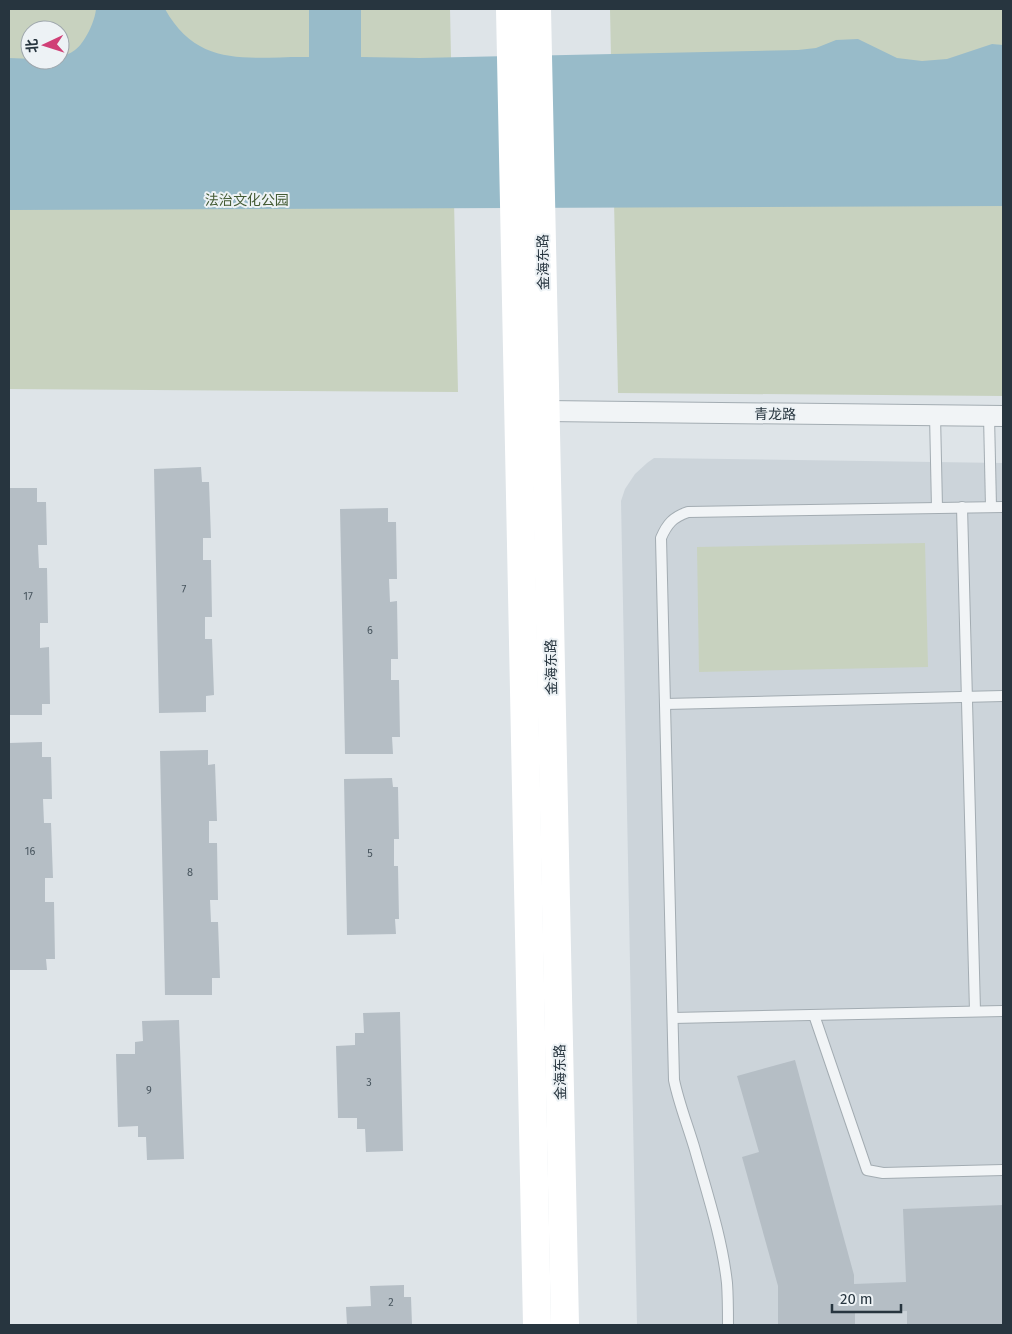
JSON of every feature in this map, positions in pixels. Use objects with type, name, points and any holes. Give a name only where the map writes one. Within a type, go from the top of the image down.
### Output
[{"type":"main road","name":"金海东路","points":[[510,9],[537,1325]]},
{"type":"main road","name":"金海东路","points":[[538,9],[565,1325]]},
{"type":"street","name":"青龙路","points":[[546,411],[996,416]]},
{"type":"lane","points":[[935,416],[937,508]]},
{"type":"lane","points":[[991,507],[996,416]]},
{"type":"lane","points":[[962,507],[975,1011]]},
{"type":"lane","points":[[728,1325],[727,1283],[719,1243],[708,1194],[679,1105],[674,1080],[661,538],[667,525],[678,516],[688,512],[1003,507]]},
{"type":"lane","points":[[665,704],[1003,696]]},
{"type":"lane","points":[[673,1018],[1003,1011]]},
{"type":"lane","points":[[814,1015],[867,1170],[884,1173],[1003,1170]]},
{"type":"shaded area","points":[[654,458],[1003,463],[1003,1325],[637,1325],[621,501],[625,489],[635,474]]},
{"type":"green space","name":"法治文化公园","points":[[9,9],[450,9],[458,392],[9,389]]},
{"type":"green space","points":[[610,9],[1003,9],[1003,396],[618,393]]},
{"type":"green space","points":[[925,543],[928,667],[699,672],[697,547]]},
{"type":"water","points":[[96,9],[165,9],[179,29],[194,42],[210,51],[228,56],[246,57],[309,57],[309,9],[361,9],[361,57],[420,58],[798,50],[816,48],[836,40],[858,39],[897,58],[922,61],[947,59],[992,44],[1003,45],[1003,206],[9,210],[9,58],[20,58],[20,70],[70,70],[70,53],[79,47],[86,37]]},
{"type":"building","points":[[201,467],[202,482],[209,482],[211,538],[203,538],[203,560],[211,560],[212,617],[205,617],[205,639],[212,639],[214,695],[206,696],[206,712],[159,713],[154,469]]},
{"type":"building","points":[[9,488],[37,488],[37,502],[46,502],[47,545],[38,545],[39,568],[47,568],[48,623],[40,623],[40,648],[49,647],[50,704],[42,704],[42,715],[9,715]]},
{"type":"building","points":[[388,508],[388,522],[396,522],[397,579],[389,579],[390,602],[397,601],[398,659],[391,659],[391,680],[399,680],[400,737],[392,737],[393,754],[345,754],[340,509]]},
{"type":"building","points":[[42,742],[42,757],[51,757],[52,799],[43,799],[44,823],[51,823],[53,878],[45,878],[45,902],[54,902],[55,959],[46,959],[47,970],[9,970],[9,743]]},
{"type":"building","points":[[208,750],[208,765],[215,764],[217,821],[209,821],[209,843],[217,843],[218,900],[210,900],[211,922],[218,922],[220,978],[212,978],[212,995],[165,995],[160,751]]},
{"type":"building","points":[[392,778],[393,787],[398,787],[399,839],[394,839],[394,866],[398,866],[399,919],[395,919],[396,934],[347,935],[344,779]]},
{"type":"building","points":[[400,1012],[403,1151],[366,1152],[365,1129],[357,1129],[357,1118],[338,1118],[336,1046],[355,1045],[355,1033],[364,1033],[363,1013]]},
{"type":"building","points":[[179,1020],[184,1159],[147,1160],[146,1137],[138,1137],[138,1126],[118,1127],[116,1054],[135,1054],[135,1042],[143,1041],[142,1021]]},
{"type":"building","points":[[795,1060],[854,1275],[854,1284],[906,1282],[903,1209],[1003,1205],[1003,1325],[907,1325],[907,1311],[855,1313],[855,1325],[778,1325],[778,1286],[742,1157],[759,1152],[737,1076]]},
{"type":"building","points":[[404,1285],[404,1297],[411,1297],[412,1325],[347,1325],[346,1307],[371,1306],[370,1286]]}]
